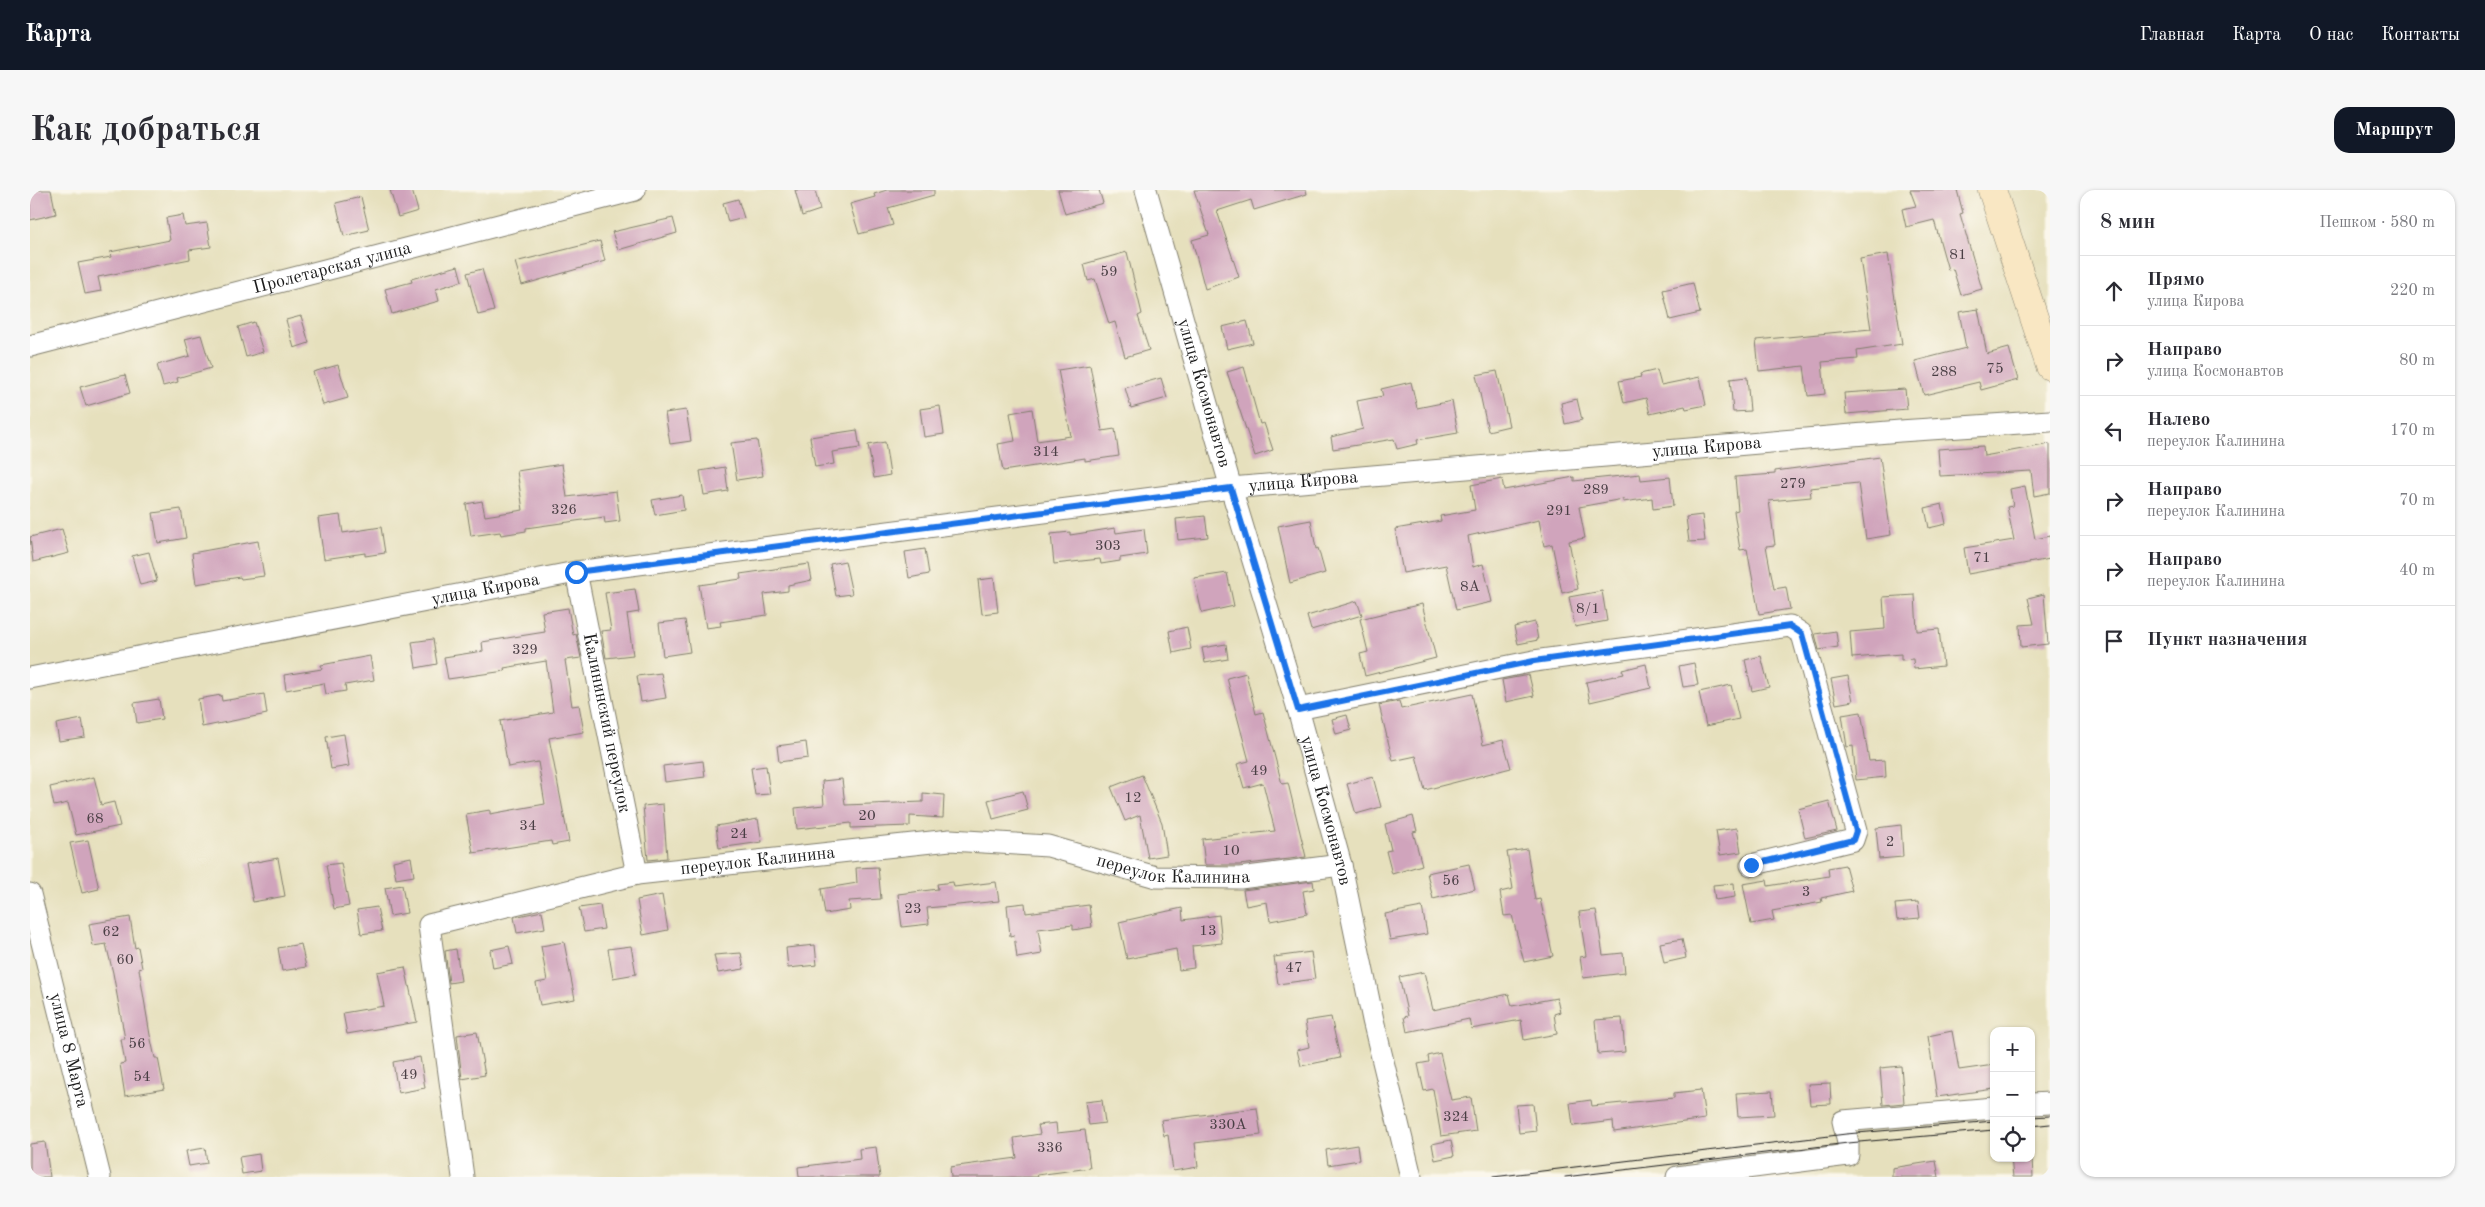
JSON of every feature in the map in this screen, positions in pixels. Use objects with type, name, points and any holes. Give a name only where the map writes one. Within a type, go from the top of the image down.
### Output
[{"type":"street","name":"Пролетарская улица","points":[[30,346],[634,190]]},
{"type":"street","name":"улица Космонавтов","points":[[1146,190],[1231,488],[1298,710],[1341,865],[1373,1020],[1411,1177]]},
{"type":"street","points":[[1992,190],[2050,366]]},
{"type":"street","name":"улица Кирова","points":[[30,678],[576,572],[1231,488],[1890,432],[2050,421]]},
{"type":"street","name":"Калининский переулок","points":[[576,572],[637,874]]},
{"type":"street","points":[[1298,710],[1534,661],[1790,626],[1802,634],[1856,831],[1853,840],[1751,865]]},
{"type":"street","name":"переулок Калинина","points":[[463,1177],[429,926],[637,874],[950,840],[1048,846],[1156,877],[1240,878],[1341,865]]},
{"type":"street","name":"улица 8 Марта","points":[[30,894],[100,1177]]},
{"type":"street","points":[[2035,1104],[2050,1103]]},
{"type":"street","points":[[1678,1177],[1848,1155],[1843,1121],[1990,1108]]},
{"type":"building","points":[[30,190],[51,190],[56,214],[30,220]]},
{"type":"building","points":[[390,190],[412,190],[418,211],[398,217]]},
{"type":"building","points":[[795,190],[815,190],[820,210],[802,216]]},
{"type":"building","points":[[887,190],[934,190],[934,195],[888,208],[893,225],[859,234],[850,204],[875,197],[874,194]]},
{"type":"building","points":[[1058,190],[1099,190],[1103,203],[1065,214]]},
{"type":"building","points":[[1194,190],[1306,190],[1307,194],[1254,210],[1251,200],[1217,211],[1239,277],[1205,289],[1192,240],[1209,235]]},
{"type":"building","points":[[1910,190],[1957,190],[1963,213],[1960,214],[1982,289],[1961,295],[1953,269],[1948,270],[1934,220],[1906,227],[1902,209],[1916,206]]},
{"type":"building","points":[[361,197],[369,230],[344,236],[336,203]]},
{"type":"building","points":[[738,199],[744,218],[728,222],[723,203]]},
{"type":"building","points":[[183,215],[185,226],[207,223],[211,247],[189,250],[190,259],[98,277],[101,291],[85,294],[78,263],[111,257],[110,252],[170,240],[166,218]]},
{"type":"building","points":[[673,218],[677,233],[618,250],[612,232]]},
{"type":"building","points":[[600,241],[605,261],[522,285],[515,262]]},
{"type":"building","points":[[1127,252],[1142,314],[1138,316],[1149,350],[1125,357],[1115,322],[1109,324],[1095,279],[1088,281],[1084,264]]},
{"type":"building","points":[[1888,254],[1902,344],[1857,351],[1858,359],[1822,362],[1825,394],[1808,396],[1804,366],[1759,371],[1756,340],[1871,329],[1860,259]]},
{"type":"building","points":[[458,266],[462,281],[436,289],[439,301],[392,314],[385,289],[412,282],[411,279]]},
{"type":"building","points":[[482,269],[494,311],[478,315],[467,273]]},
{"type":"building","points":[[1693,283],[1700,313],[1670,320],[1663,290]]},
{"type":"building","points":[[1978,309],[1987,354],[2009,348],[2018,380],[1981,390],[1979,382],[1924,395],[1915,361],[1966,348],[1959,312]]},
{"type":"building","points":[[301,316],[309,343],[294,348],[286,320]]},
{"type":"building","points":[[1247,321],[1253,343],[1227,349],[1222,327]]},
{"type":"building","points":[[254,322],[263,352],[246,357],[238,327]]},
{"type":"building","points":[[201,335],[211,368],[177,378],[178,382],[163,386],[157,365],[190,356],[185,339]]},
{"type":"building","points":[[338,365],[348,398],[323,405],[313,372]]},
{"type":"building","points":[[1090,365],[1102,431],[1115,429],[1119,456],[1085,461],[1085,458],[1003,471],[998,444],[1015,441],[1010,413],[1032,409],[1037,441],[1071,436],[1058,370]]},
{"type":"building","points":[[1244,367],[1260,424],[1264,423],[1273,450],[1255,456],[1227,372]]},
{"type":"building","points":[[1657,370],[1661,385],[1700,377],[1706,405],[1686,409],[1685,406],[1650,414],[1646,398],[1624,403],[1619,381],[1641,377],[1640,374]]},
{"type":"building","points":[[1497,371],[1509,426],[1488,431],[1476,375]]},
{"type":"building","points":[[125,375],[130,393],[86,406],[80,387]]},
{"type":"building","points":[[1747,377],[1750,411],[1733,412],[1730,379]]},
{"type":"building","points":[[1161,378],[1167,398],[1131,408],[1125,388]]},
{"type":"building","points":[[1411,382],[1417,408],[1452,401],[1458,433],[1417,440],[1418,444],[1397,449],[1394,439],[1333,449],[1331,437],[1363,429],[1357,401],[1383,396],[1381,389]]},
{"type":"building","points":[[1905,389],[1907,409],[1846,414],[1844,393]]},
{"type":"building","points":[[1577,399],[1582,420],[1565,424],[1561,403]]},
{"type":"building","points":[[940,406],[944,434],[924,437],[920,409]]},
{"type":"building","points":[[686,410],[691,441],[670,444],[665,413]]},
{"type":"building","points":[[857,430],[860,448],[832,452],[834,464],[815,467],[810,437]]},
{"type":"building","points":[[757,440],[763,476],[737,480],[731,443]]},
{"type":"building","points":[[885,442],[890,475],[874,478],[868,445]]},
{"type":"building","points":[[2050,444],[2050,493],[2034,496],[2031,471],[1940,476],[1938,449],[1983,446],[1984,456]]},
{"type":"building","points":[[1880,457],[1891,535],[1866,539],[1858,483],[1810,488],[1811,497],[1769,501],[1775,545],[1766,546],[1774,589],[1786,587],[1790,609],[1759,614],[1747,549],[1740,550],[1734,511],[1738,510],[1735,477],[1775,474],[1775,471]]},
{"type":"building","points":[[562,464],[567,497],[616,491],[620,521],[605,523],[604,517],[526,528],[526,531],[501,535],[500,532],[471,536],[466,504],[482,501],[485,516],[523,510],[517,471]]},
{"type":"building","points":[[725,467],[728,491],[704,495],[700,471]]},
{"type":"building","points":[[1640,474],[1641,480],[1670,477],[1673,506],[1653,509],[1652,498],[1623,502],[1623,499],[1579,507],[1585,538],[1569,541],[1578,589],[1562,593],[1552,544],[1544,546],[1539,520],[1468,536],[1473,567],[1483,564],[1492,602],[1456,610],[1446,565],[1403,573],[1395,529],[1441,521],[1440,516],[1475,510],[1471,485],[1502,479],[1504,490],[1574,477],[1574,481]]},
{"type":"building","points":[[2025,486],[2035,539],[2050,536],[2050,559],[1968,574],[1964,548],[2014,540],[2007,507],[2013,506],[2010,489]]},
{"type":"building","points":[[682,495],[684,510],[655,515],[652,500]]},
{"type":"building","points":[[1942,504],[1946,524],[1929,528],[1925,508]]},
{"type":"building","points":[[181,509],[186,538],[158,543],[153,513]]},
{"type":"building","points":[[340,515],[343,533],[381,527],[385,553],[365,556],[365,553],[324,559],[318,518]]},
{"type":"building","points":[[1702,515],[1705,541],[1689,542],[1686,517]]},
{"type":"building","points":[[1205,516],[1208,537],[1178,540],[1176,519]]},
{"type":"building","points":[[1311,520],[1316,549],[1318,548],[1325,573],[1290,583],[1278,526]]},
{"type":"building","points":[[1115,528],[1116,533],[1144,529],[1147,554],[1120,558],[1120,561],[1101,564],[1100,559],[1054,564],[1051,534],[1070,532],[1070,535]]},
{"type":"building","points":[[62,529],[69,553],[33,562],[30,537]]},
{"type":"building","points":[[258,541],[264,576],[241,579],[240,577],[196,584],[192,553]]},
{"type":"building","points":[[925,549],[929,574],[909,578],[905,552]]},
{"type":"building","points":[[149,552],[157,581],[140,585],[132,556]]},
{"type":"building","points":[[845,561],[852,594],[836,596],[830,564]]},
{"type":"building","points":[[809,564],[812,580],[788,585],[788,591],[764,594],[767,615],[720,622],[721,626],[706,628],[699,585],[741,579],[740,574]]},
{"type":"building","points":[[1227,573],[1234,606],[1202,613],[1194,578]]},
{"type":"building","points":[[994,578],[998,612],[982,614],[978,580]]},
{"type":"building","points":[[635,589],[639,612],[627,614],[633,655],[606,658],[601,631],[611,630],[605,593]]},
{"type":"building","points":[[1602,591],[1607,621],[1575,627],[1569,597]]},
{"type":"building","points":[[2044,594],[2048,644],[2021,647],[2020,625],[2034,624],[2028,598]]},
{"type":"building","points":[[1915,595],[1917,631],[1939,629],[1943,666],[1914,669],[1913,659],[1901,660],[1901,654],[1852,658],[1850,632],[1885,629],[1883,597]]},
{"type":"building","points":[[1357,601],[1362,615],[1311,630],[1307,616]]},
{"type":"building","points":[[1422,604],[1436,658],[1365,676],[1360,654],[1368,652],[1360,619]]},
{"type":"building","points":[[568,608],[573,635],[576,634],[581,658],[565,660],[572,706],[579,705],[584,732],[549,738],[569,842],[552,845],[551,841],[473,853],[466,814],[490,810],[490,814],[545,804],[538,762],[508,767],[500,721],[553,712],[546,661],[504,668],[505,671],[448,679],[444,657],[483,651],[482,642],[545,632],[542,612]]},
{"type":"building","points":[[685,620],[690,652],[663,656],[659,623]]},
{"type":"building","points":[[1535,622],[1538,640],[1518,644],[1514,627]]},
{"type":"building","points":[[1187,627],[1191,649],[1173,653],[1169,631]]},
{"type":"building","points":[[1836,631],[1838,647],[1819,650],[1815,634]]},
{"type":"building","points":[[433,639],[437,664],[416,668],[412,642]]},
{"type":"building","points":[[1226,644],[1228,659],[1205,663],[1202,648]]},
{"type":"building","points":[[370,656],[374,680],[345,685],[346,691],[326,694],[324,683],[286,690],[284,675],[322,669],[321,665]]},
{"type":"building","points":[[1761,656],[1769,687],[1752,691],[1745,660]]},
{"type":"building","points":[[1694,663],[1698,685],[1683,687],[1679,666]]},
{"type":"building","points":[[1646,664],[1651,688],[1590,702],[1586,682],[1624,674],[1622,670]]},
{"type":"building","points":[[661,673],[666,698],[641,702],[637,676]]},
{"type":"building","points":[[1246,673],[1256,714],[1263,712],[1282,784],[1288,783],[1306,857],[1239,865],[1205,865],[1202,839],[1275,831],[1263,783],[1244,788],[1237,764],[1249,761],[1227,678]]},
{"type":"building","points":[[1529,675],[1534,696],[1506,702],[1502,680]]},
{"type":"building","points":[[1848,676],[1853,701],[1836,704],[1831,679]]},
{"type":"building","points":[[1731,685],[1739,719],[1706,726],[1699,692]]},
{"type":"building","points":[[264,694],[267,714],[202,727],[198,699],[221,695],[222,701]]},
{"type":"building","points":[[1472,694],[1483,745],[1503,740],[1511,768],[1425,790],[1416,756],[1393,761],[1379,705],[1399,701],[1401,709]]},
{"type":"building","points":[[159,699],[162,719],[137,723],[134,703]]},
{"type":"building","points":[[1861,712],[1869,761],[1885,760],[1886,777],[1856,780],[1853,746],[1847,747],[1842,715]]},
{"type":"building","points":[[1347,715],[1351,730],[1336,734],[1332,719]]},
{"type":"building","points":[[82,719],[85,737],[59,741],[56,724]]},
{"type":"building","points":[[344,734],[349,766],[331,769],[326,737]]},
{"type":"building","points":[[806,742],[808,758],[779,762],[777,746]]},
{"type":"building","points":[[703,761],[705,777],[665,782],[663,766]]},
{"type":"building","points":[[766,766],[770,794],[755,795],[751,768]]},
{"type":"building","points":[[1142,775],[1162,823],[1167,855],[1148,858],[1140,815],[1125,821],[1111,787]]},
{"type":"building","points":[[94,777],[101,805],[114,802],[120,826],[76,835],[68,803],[54,806],[50,787]]},
{"type":"building","points":[[1373,777],[1381,807],[1356,814],[1347,784]]},
{"type":"building","points":[[842,779],[845,805],[923,802],[923,793],[944,795],[943,818],[910,816],[910,826],[851,828],[851,823],[797,829],[795,808],[824,805],[822,781]]},
{"type":"building","points":[[1023,791],[1028,810],[993,819],[988,800]]},
{"type":"building","points":[[1829,801],[1837,831],[1805,838],[1798,809]]},
{"type":"building","points":[[663,804],[667,858],[648,860],[643,806]]},
{"type":"building","points":[[1413,816],[1417,831],[1413,832],[1422,865],[1392,874],[1386,851],[1391,850],[1385,824]]},
{"type":"building","points":[[758,819],[762,842],[719,848],[716,826]]},
{"type":"building","points":[[1901,825],[1903,857],[1879,859],[1876,828]]},
{"type":"building","points":[[1737,828],[1741,852],[1720,855],[1716,831]]},
{"type":"building","points":[[88,840],[99,889],[82,893],[70,843]]},
{"type":"building","points":[[1527,849],[1535,900],[1540,899],[1553,956],[1524,962],[1512,915],[1504,916],[1500,892],[1513,889],[1507,852]]},
{"type":"building","points":[[411,857],[414,876],[396,879],[393,861]]},
{"type":"building","points":[[278,858],[285,896],[253,902],[246,864]]},
{"type":"building","points":[[341,863],[349,906],[334,909],[326,865]]},
{"type":"building","points":[[1469,864],[1475,889],[1433,899],[1427,873]]},
{"type":"building","points":[[1845,865],[1852,891],[1821,898],[1822,902],[1772,911],[1774,920],[1751,924],[1743,884],[1767,880],[1768,886],[1829,876],[1828,868]]},
{"type":"building","points":[[878,867],[881,899],[849,901],[850,910],[825,914],[821,889],[857,883],[856,868]]},
{"type":"building","points":[[1313,881],[1314,889],[1303,891],[1307,914],[1270,921],[1267,902],[1246,906],[1243,890]]},
{"type":"building","points":[[953,882],[954,887],[996,882],[999,901],[927,908],[929,924],[902,927],[898,894],[938,889],[937,884]]},
{"type":"building","points":[[1734,883],[1735,897],[1715,900],[1713,885]]},
{"type":"building","points":[[402,885],[407,913],[390,916],[385,888]]},
{"type":"building","points":[[662,895],[668,930],[643,935],[637,900]]},
{"type":"building","points":[[1918,902],[1920,918],[1897,920],[1895,904]]},
{"type":"building","points":[[1025,903],[1026,913],[1089,905],[1092,927],[1073,930],[1073,925],[1038,929],[1042,954],[1017,958],[1014,935],[1010,936],[1007,905]]},
{"type":"building","points":[[600,905],[604,929],[584,932],[579,908]]},
{"type":"building","points":[[377,907],[382,931],[361,934],[357,910]]},
{"type":"building","points":[[1422,907],[1427,934],[1390,940],[1385,914]]},
{"type":"building","points":[[1182,908],[1183,920],[1219,915],[1222,943],[1192,946],[1194,968],[1179,970],[1176,949],[1127,959],[1119,922]]},
{"type":"building","points":[[1596,910],[1603,955],[1623,953],[1625,973],[1583,978],[1580,957],[1586,956],[1579,912]]},
{"type":"building","points":[[542,911],[545,928],[517,933],[514,917]]},
{"type":"building","points":[[130,917],[135,948],[138,947],[142,968],[139,969],[150,1035],[155,1058],[158,1058],[164,1089],[125,1096],[120,1064],[125,1063],[121,1039],[125,1039],[113,973],[106,944],[93,946],[89,924]]},
{"type":"building","points":[[1682,939],[1686,958],[1664,963],[1660,943]]},
{"type":"building","points":[[564,942],[575,999],[540,1005],[536,983],[547,981],[541,946]]},
{"type":"building","points":[[301,944],[306,967],[282,971],[278,948]]},
{"type":"building","points":[[815,945],[817,965],[788,968],[786,948]]},
{"type":"building","points":[[509,946],[513,964],[493,968],[490,950]]},
{"type":"building","points":[[631,946],[636,974],[613,978],[608,949]]},
{"type":"building","points":[[456,949],[461,981],[449,983],[445,951]]},
{"type":"building","points":[[1311,952],[1315,979],[1278,984],[1274,957]]},
{"type":"building","points":[[741,953],[744,969],[718,973],[714,955]]},
{"type":"building","points":[[405,967],[417,1022],[347,1034],[343,1013],[384,1006],[377,972]]},
{"type":"building","points":[[1424,972],[1433,1010],[1509,994],[1512,1006],[1557,998],[1560,1012],[1554,1014],[1557,1034],[1524,1040],[1521,1020],[1471,1029],[1469,1019],[1407,1032],[1404,1017],[1408,1016],[1399,977]]},
{"type":"building","points":[[1331,1017],[1340,1058],[1301,1066],[1297,1050],[1309,1047],[1305,1021]]},
{"type":"building","points":[[1622,1018],[1625,1052],[1598,1054],[1595,1020]]},
{"type":"building","points":[[1952,1031],[1959,1070],[1990,1066],[1990,1090],[1937,1097],[1928,1036]]},
{"type":"building","points":[[477,1032],[485,1075],[462,1079],[457,1035]]},
{"type":"building","points":[[1440,1053],[1451,1100],[1471,1097],[1476,1131],[1441,1136],[1433,1089],[1424,1091],[1418,1064],[1429,1062],[1428,1056]]},
{"type":"building","points":[[420,1057],[425,1088],[398,1093],[393,1062]]},
{"type":"building","points":[[1901,1066],[1904,1103],[1883,1105],[1880,1068]]},
{"type":"building","points":[[1830,1083],[1831,1104],[1810,1105],[1808,1084]]},
{"type":"building","points":[[1701,1090],[1705,1119],[1614,1132],[1613,1121],[1573,1126],[1570,1103],[1591,1100],[1592,1106],[1674,1098],[1674,1093]]},
{"type":"building","points":[[1772,1091],[1774,1115],[1738,1117],[1736,1093]]},
{"type":"building","points":[[1102,1100],[1105,1123],[1089,1125],[1085,1102]]},
{"type":"building","points":[[1533,1104],[1536,1131],[1519,1133],[1516,1105]]},
{"type":"building","points":[[1257,1108],[1261,1135],[1195,1143],[1198,1167],[1173,1171],[1168,1135],[1164,1136],[1161,1120]]},
{"type":"building","points":[[1056,1123],[1057,1133],[1085,1130],[1090,1168],[1037,1175],[1038,1177],[951,1177],[950,1167],[1017,1158],[1014,1138],[1040,1134],[1038,1125]]},
{"type":"building","points":[[1451,1140],[1454,1156],[1435,1160],[1432,1144]]},
{"type":"building","points":[[45,1142],[50,1177],[30,1177],[30,1144]]},
{"type":"building","points":[[1357,1145],[1359,1160],[1328,1165],[1326,1150]]},
{"type":"building","points":[[876,1147],[880,1177],[799,1177],[798,1167],[860,1159],[859,1149]]},
{"type":"building","points":[[205,1148],[207,1163],[189,1166],[186,1151]]},
{"type":"building","points":[[259,1154],[261,1171],[242,1174],[239,1157]]},
{"type":"building","points":[[1936,1161],[1939,1177],[1892,1177],[1892,1168]]},
{"type":"building","points":[[2011,1162],[2032,1162],[2033,1177],[2013,1177]]},
{"type":"tram line","points":[[2035,1117],[2050,1116]]},
{"type":"tram line","points":[[1493,1177],[1846,1134],[1990,1121]]},
{"type":"tram line","points":[[2035,1126],[2050,1124]]},
{"type":"tram line","points":[[1565,1177],[1848,1143],[1990,1130]]},
{"type":"route","points":[[576,572],[1231,488],[1298,710],[1534,661],[1790,626],[1802,634],[1856,831],[1853,840],[1751,865]]}]
